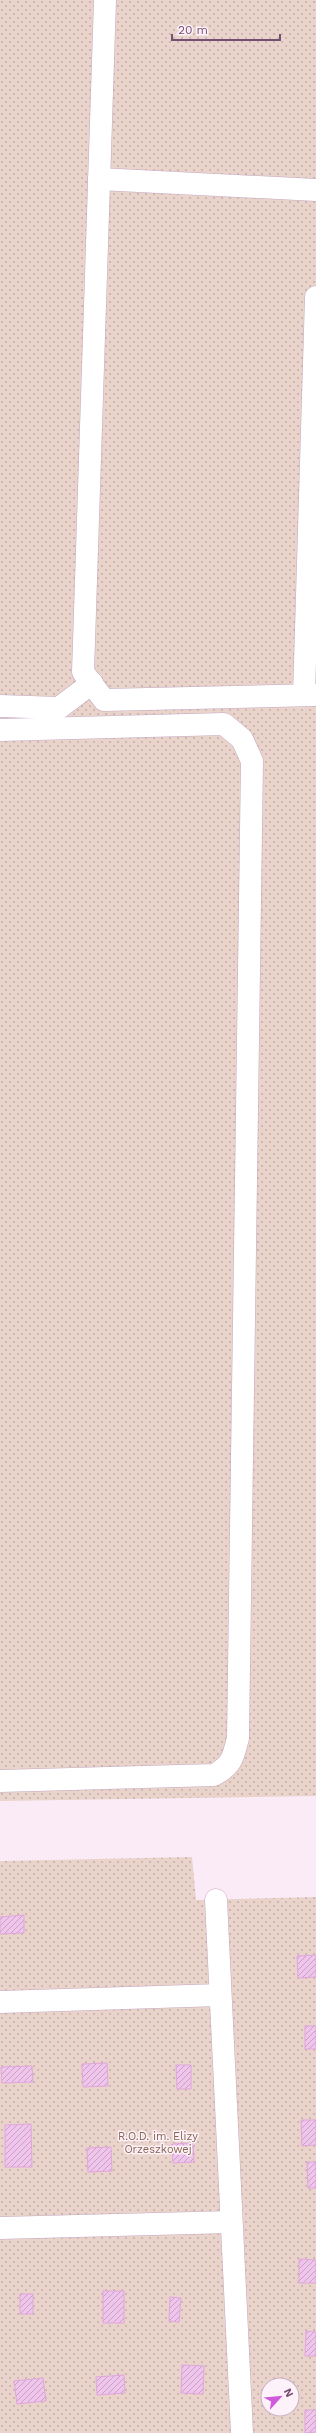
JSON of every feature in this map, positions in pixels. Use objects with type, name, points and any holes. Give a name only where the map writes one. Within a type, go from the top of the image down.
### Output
[{"type":"lane","points":[[105,0],[83,672],[104,700],[310,695],[316,297]]},
{"type":"lane","points":[[99,179],[316,190]]},
{"type":"lane","points":[[0,706],[59,708],[92,683]]},
{"type":"lane","points":[[0,730],[224,724],[242,739],[252,761],[238,1738],[233,1759],[226,1768],[214,1775],[0,1781]]},
{"type":"lane","points":[[216,1900],[242,2433]]},
{"type":"lane","points":[[0,2002],[220,1994]]},
{"type":"lane","points":[[0,2228],[231,2222]]},
{"type":"green space","points":[[0,0],[316,0],[316,1796],[0,1801]]},
{"type":"green space","name":"R.O.D. im. Elizy Orzeszkowej","points":[[192,1857],[196,1900],[316,1897],[316,2433],[0,2433],[0,1861]]},
{"type":"building","points":[[24,1915],[24,1933],[0,1934],[0,1917]]},
{"type":"building","points":[[316,1955],[316,1977],[298,1978],[297,1956]]},
{"type":"building","points":[[305,2026],[316,2026],[316,2049],[305,2049]]},
{"type":"building","points":[[107,2063],[108,2086],[83,2087],[82,2064]]},
{"type":"building","points":[[176,2065],[191,2065],[191,2089],[177,2089]]},
{"type":"building","points":[[32,2066],[33,2082],[2,2083],[1,2067]]},
{"type":"building","points":[[301,2120],[316,2120],[316,2145],[302,2146]]},
{"type":"building","points":[[31,2124],[32,2167],[5,2167],[5,2125]]},
{"type":"building","points":[[193,2143],[194,2162],[173,2163],[172,2144]]},
{"type":"building","points":[[111,2147],[112,2171],[88,2172],[87,2148]]},
{"type":"building","points":[[307,2162],[316,2162],[316,2188],[308,2188]]},
{"type":"building","points":[[299,2259],[316,2260],[316,2283],[299,2283]]},
{"type":"building","points":[[103,2291],[124,2291],[124,2323],[103,2323]]},
{"type":"building","points":[[20,2294],[33,2294],[33,2314],[20,2314]]},
{"type":"building","points":[[170,2297],[181,2298],[179,2322],[169,2321]]},
{"type":"building","points":[[306,2331],[316,2332],[316,2356],[305,2356]]},
{"type":"building","points":[[182,2365],[204,2366],[203,2394],[181,2393]]},
{"type":"building","points":[[124,2375],[125,2393],[97,2395],[96,2377]]},
{"type":"building","points":[[43,2378],[46,2401],[17,2404],[14,2381]]},
{"type":"building","points":[[305,2410],[316,2410],[316,2432],[305,2433]]}]
